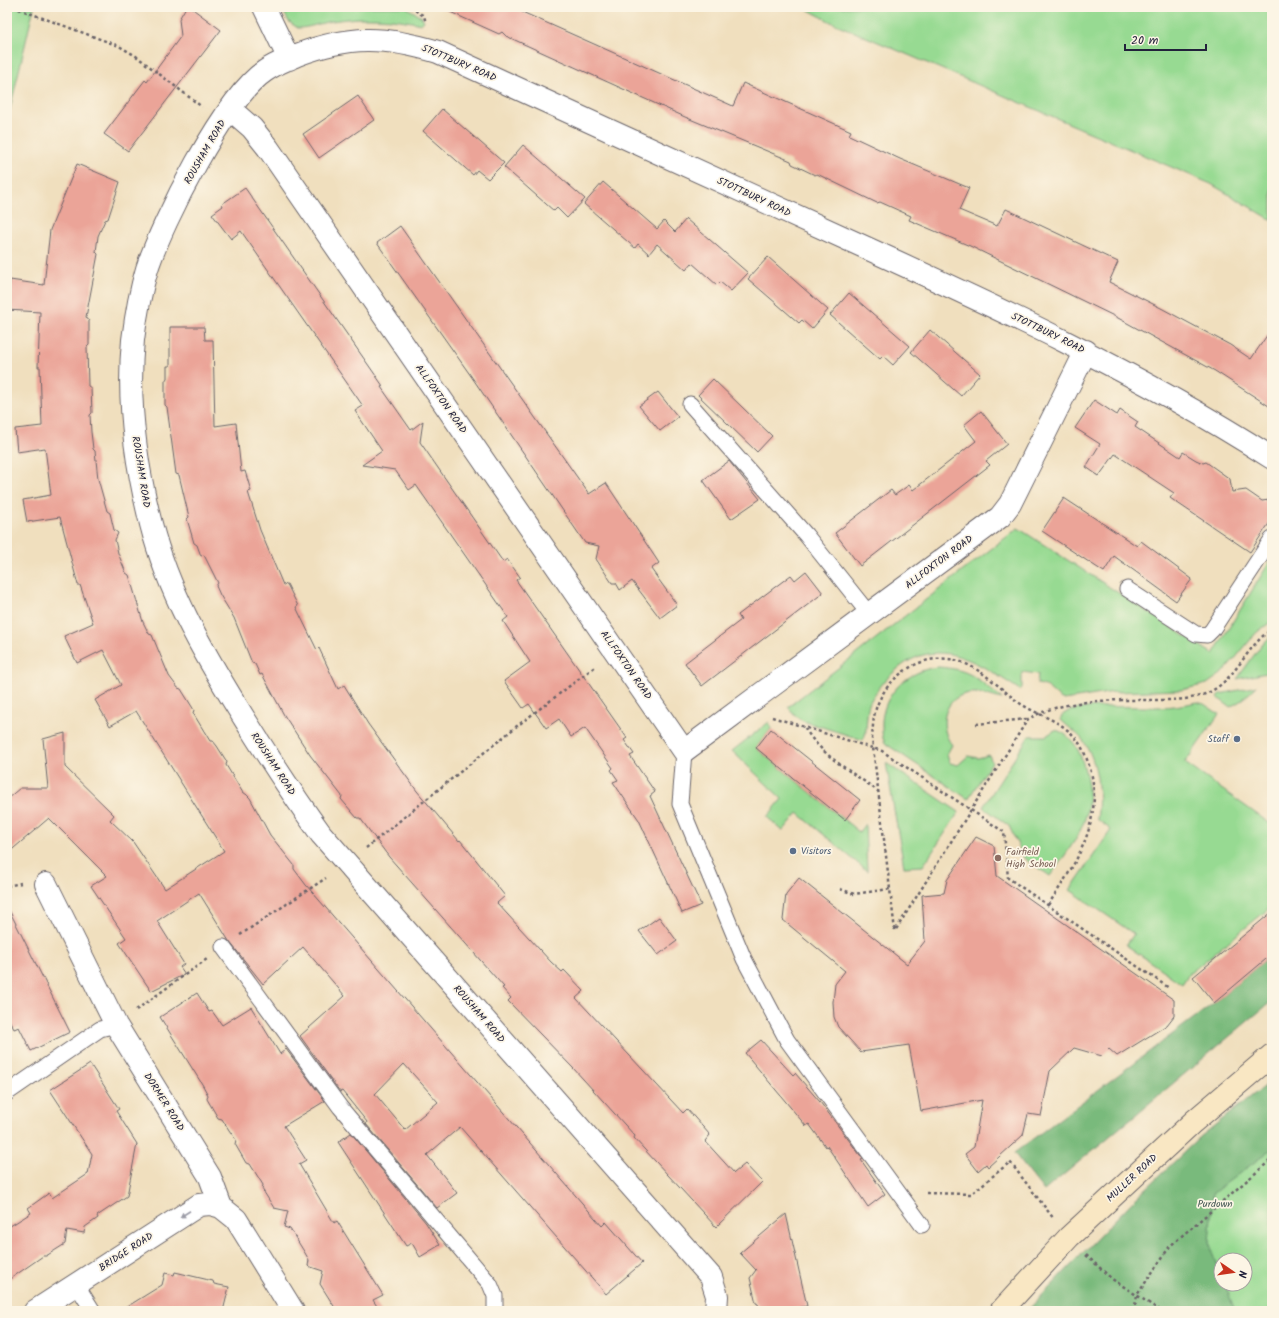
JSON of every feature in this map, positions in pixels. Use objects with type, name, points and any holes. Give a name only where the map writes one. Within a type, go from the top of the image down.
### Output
[{"type":"main road","name":"MULLER ROAD","points":[[1002,1311],[1069,1237],[1193,1122],[1272,1054]]},
{"type":"street","points":[[264,7],[289,59]]},
{"type":"street","name":"STOTTBURY ROAD","points":[[230,109],[261,73],[289,59],[337,42],[355,40],[397,41],[438,52],[978,299],[1086,351],[1186,405],[1272,458]]},
{"type":"street","name":"ALLFOXTON ROAD","points":[[230,109],[252,128],[268,148],[684,751],[1000,517],[1017,490],[1086,351]]},
{"type":"street","name":"ROUSHAM ROAD","points":[[230,109],[193,171],[154,251],[139,302],[134,338],[132,395],[138,458],[152,526],[173,586],[210,664],[291,792],[321,834],[710,1277],[717,1296],[716,1311]]},
{"type":"street","name":"DORMER ROAD","points":[[36,883],[116,1025],[210,1177],[221,1206]]},
{"type":"street","name":"BRIDGE ROAD","points":[[35,1311],[199,1205],[210,1204],[221,1206]]},
{"type":"street","points":[[221,1206],[236,1219],[293,1311]]},
{"type":"lane","points":[[690,404],[806,535],[868,614]]},
{"type":"lane","points":[[1127,589],[1196,634],[1207,635],[1212,630],[1272,539]]},
{"type":"lane","points":[[684,751],[680,804],[744,959],[786,1040],[922,1225]]},
{"type":"lane","points":[[223,947],[340,1107],[490,1284],[495,1296],[495,1311]]},
{"type":"lane","points":[[7,1093],[100,1029],[116,1025]]},
{"type":"lane","points":[[76,1284],[92,1311]]},
{"type":"path","points":[[13,7],[119,46],[136,56],[205,110]]},
{"type":"path","points":[[410,7],[424,16],[426,28]]},
{"type":"path","points":[[976,724],[1028,719],[1039,713],[1063,706],[1110,700],[1182,699],[1204,694],[1224,682],[1259,639],[1272,629]]},
{"type":"path","points":[[1028,719],[895,931],[873,748],[873,718],[878,702],[886,688],[899,675],[924,661],[939,659],[962,662],[978,669],[1018,702],[1071,733],[1077,740],[1089,765],[1094,792],[1092,821],[1085,844],[1070,872],[1048,905]]},
{"type":"path","points":[[362,852],[517,726],[597,666]]},
{"type":"path","points":[[766,715],[882,751],[1004,832],[1008,878],[1169,988]]},
{"type":"path","points":[[804,727],[811,738],[821,748],[879,792]]},
{"type":"path","points":[[116,1025],[223,947],[331,875]]},
{"type":"path","points":[[7,886],[36,883]]},
{"type":"path","points":[[840,889],[854,894],[890,889]]},
{"type":"path","points":[[1134,1311],[1137,1295],[1170,1246],[1272,1159]]},
{"type":"path","points":[[924,1193],[971,1194],[1010,1162],[1058,1224]]},
{"type":"path","points":[[1084,1253],[1112,1279],[1161,1311]]},
{"type":"green space","points":[[7,7],[34,7],[7,122]]},
{"type":"green space","points":[[281,7],[406,7],[422,17],[424,21],[421,24],[388,19],[354,18],[298,28],[289,22]]},
{"type":"green space","points":[[803,7],[1272,7],[1272,220],[1211,184],[831,22]]},
{"type":"green space","points":[[1018,528],[1213,654],[1272,558],[1272,621],[1256,633],[1224,672],[1207,684],[1181,690],[1114,692],[1064,700],[1046,686],[1037,684],[1038,674],[1022,672],[1022,688],[1020,690],[974,662],[958,656],[943,653],[927,654],[910,660],[887,679],[868,706],[866,733],[863,740],[803,721],[788,707]]},
{"type":"green space","points":[[1272,636],[1272,666],[1266,673],[1237,679],[1262,644]]},
{"type":"green space","points":[[938,667],[959,670],[973,676],[1002,699],[979,693],[962,695],[949,705],[946,713],[944,721],[945,729],[947,737],[952,745],[947,754],[950,763],[958,765],[968,756],[978,758],[989,755],[992,762],[968,799],[886,744],[883,738],[883,715],[891,694],[898,686],[916,673]]},
{"type":"green space","points":[[1257,686],[1242,700],[1230,707],[1218,698],[1220,694]]},
{"type":"green space","points":[[1197,702],[1204,704],[1219,714],[1185,763],[1272,825],[1272,906],[1189,974],[1182,984],[1126,945],[1134,934],[1070,890],[1111,830],[1097,819],[1099,799],[1097,778],[1092,757],[1082,739],[1061,720],[1061,717],[1066,712],[1077,709],[1106,707],[1163,707]]},
{"type":"green space","points":[[769,722],[771,729],[756,748],[859,832],[865,824],[867,871],[798,813],[783,831],[767,817],[782,799],[732,751]]},
{"type":"green space","points":[[1055,730],[1064,733],[1077,748],[1081,757],[1089,793],[1088,807],[1078,834],[1071,847],[1050,876],[1024,858],[1009,826],[983,807],[1029,736],[1046,736]]},
{"type":"green space","points":[[886,763],[959,812],[923,866],[904,867]]},
{"type":"green space","points":[[1272,954],[1272,1001],[1044,1191],[1014,1153],[1214,1003]]},
{"type":"green space","name":"Purdown","points":[[1272,1080],[1272,1311],[1030,1311]]},
{"type":"green space","name":"Purdown","points":[[1272,1080],[1272,1149],[1213,1193],[1209,1242],[1213,1253],[1213,1292],[1228,1292],[1235,1311],[1027,1311],[1130,1204],[1200,1137]]},
{"type":"building","points":[[186,7],[190,7],[221,30],[128,151],[104,134],[145,80],[147,82],[181,36],[179,19]]},
{"type":"building","points":[[439,7],[511,7],[733,106],[743,83],[851,131],[849,135],[900,159],[969,188],[959,210],[997,226],[1006,209],[1118,262],[1109,282],[1230,345],[1251,359],[1272,328],[1272,408],[1215,371],[1118,318],[970,246],[909,220],[911,216],[880,202],[877,203],[817,174],[815,175],[792,164],[791,161],[685,117],[506,36],[502,32],[499,34]]},
{"type":"building","points":[[358,96],[374,120],[319,158],[303,134]]},
{"type":"building","points":[[442,109],[504,163],[488,179],[477,170],[473,175],[423,131]]},
{"type":"building","points":[[523,145],[585,199],[567,218],[557,208],[554,211],[504,167]]},
{"type":"building","points":[[77,164],[120,182],[108,219],[105,220],[98,236],[96,252],[98,254],[86,317],[89,321],[89,345],[87,347],[88,386],[91,388],[91,432],[98,479],[107,511],[110,513],[114,530],[118,533],[115,540],[118,553],[126,573],[129,575],[143,622],[149,634],[152,635],[169,676],[178,688],[181,689],[194,710],[193,713],[210,741],[213,741],[227,762],[226,765],[243,793],[250,798],[270,835],[294,865],[294,869],[306,885],[602,1226],[606,1222],[642,1263],[606,1294],[460,1127],[427,1155],[457,1193],[437,1208],[366,1124],[367,1122],[342,1091],[340,1092],[300,1036],[345,996],[303,947],[263,984],[229,941],[199,893],[157,921],[184,964],[180,967],[185,974],[151,991],[119,943],[126,938],[91,886],[107,876],[49,818],[7,854],[7,799],[20,788],[48,788],[43,739],[65,733],[65,767],[114,815],[110,820],[133,842],[165,889],[224,851],[136,711],[110,726],[95,700],[121,685],[103,650],[77,663],[64,636],[93,623],[80,585],[78,585],[60,517],[27,522],[23,500],[51,495],[45,448],[17,452],[15,429],[42,426],[40,367],[38,367],[40,312],[7,310],[10,280],[44,285],[50,230]],"holes":[[[404,1064],[438,1102],[405,1130],[375,1094]]]},
{"type":"building","points":[[603,182],[657,229],[664,221],[675,232],[686,219],[748,273],[731,291],[720,282],[717,285],[692,263],[686,270],[657,244],[649,254],[638,244],[635,248],[584,204]]},
{"type":"building","points":[[245,188],[383,386],[381,387],[411,430],[423,421],[420,442],[503,562],[507,559],[520,577],[516,580],[627,738],[624,740],[634,754],[630,756],[655,792],[650,796],[701,905],[682,913],[639,820],[613,782],[618,780],[611,770],[613,768],[585,728],[571,737],[559,719],[546,728],[529,704],[523,708],[504,681],[530,662],[503,621],[508,617],[416,485],[409,490],[395,470],[362,465],[382,451],[355,411],[363,406],[241,231],[231,239],[212,214],[223,206],[222,204]]},
{"type":"building","points":[[400,226],[589,494],[606,483],[659,563],[651,569],[677,605],[660,618],[632,581],[620,590],[616,583],[612,583],[596,559],[599,546],[585,543],[471,376],[377,243]]},
{"type":"building","points":[[768,257],[828,310],[812,329],[802,320],[799,323],[748,279]]},
{"type":"building","points":[[849,293],[910,346],[893,365],[883,356],[880,359],[830,315]]},
{"type":"building","points":[[170,327],[204,327],[205,340],[213,340],[215,426],[236,423],[241,472],[245,471],[251,491],[248,492],[260,530],[283,585],[287,584],[298,606],[296,607],[317,650],[319,648],[338,689],[344,685],[368,724],[417,791],[459,841],[460,840],[505,896],[497,903],[551,962],[562,972],[564,970],[584,991],[576,998],[683,1113],[687,1109],[710,1135],[705,1141],[734,1173],[745,1164],[762,1182],[716,1227],[634,1138],[635,1136],[573,1068],[508,1001],[511,998],[502,988],[504,987],[389,857],[360,818],[357,818],[341,799],[342,796],[310,755],[284,715],[262,674],[260,675],[255,664],[252,663],[234,618],[216,586],[218,583],[204,555],[201,556],[197,545],[194,543],[187,519],[189,517],[179,475],[176,474],[167,407],[165,405],[165,381],[167,378],[167,366],[170,366]]},
{"type":"building","points":[[930,330],[980,374],[961,396],[911,352]]},
{"type":"building","points":[[713,379],[772,436],[757,452],[698,395]]},
{"type":"building","points":[[658,392],[678,417],[660,431],[639,406]]},
{"type":"building","points":[[1094,400],[1117,415],[1120,410],[1138,422],[1135,427],[1180,457],[1183,452],[1196,460],[1203,463],[1206,462],[1230,479],[1232,492],[1246,490],[1262,501],[1269,500],[1272,510],[1272,519],[1250,552],[1170,498],[1174,493],[1115,454],[1099,476],[1086,467],[1100,444],[1075,428]]},
{"type":"building","points":[[981,411],[1007,444],[986,461],[990,465],[860,566],[835,533],[891,490],[895,495],[909,485],[913,490],[976,441],[964,425]]},
{"type":"building","points":[[729,461],[760,499],[731,519],[703,480]]},
{"type":"building","points":[[1064,498],[1137,546],[1141,541],[1192,579],[1176,601],[1114,556],[1104,572],[1042,531]]},
{"type":"building","points":[[806,571],[823,593],[702,686],[685,663],[741,620],[738,615],[791,575],[795,580]]},
{"type":"building","points":[[771,729],[860,800],[845,820],[756,748]]},
{"type":"building","points":[[976,837],[994,846],[997,876],[1174,1000],[1174,1016],[1167,1025],[1117,1056],[1109,1049],[1102,1056],[1074,1048],[1050,1071],[1041,1116],[1028,1114],[1023,1135],[988,1167],[986,1164],[978,1171],[965,1154],[974,1147],[982,1100],[921,1111],[909,1045],[861,1052],[838,1027],[834,1017],[833,1002],[835,984],[845,971],[783,920],[786,894],[799,878],[907,964],[925,941],[922,895],[944,893],[947,880]]},
{"type":"building","points":[[7,906],[70,1032],[31,1051],[19,1027],[14,1029],[7,1016]]},
{"type":"building","points":[[1272,912],[1272,954],[1214,1003],[1193,977]]},
{"type":"building","points":[[659,917],[677,941],[658,955],[639,931]]},
{"type":"building","points":[[197,993],[209,1012],[212,1011],[222,1025],[251,1007],[280,1054],[286,1049],[325,1101],[284,1126],[306,1160],[299,1164],[334,1223],[337,1221],[383,1295],[373,1300],[380,1311],[337,1311],[320,1284],[323,1271],[308,1266],[309,1260],[305,1253],[290,1229],[284,1227],[288,1211],[274,1208],[262,1189],[263,1185],[250,1164],[246,1163],[235,1144],[236,1140],[222,1119],[218,1118],[207,1099],[208,1095],[202,1084],[160,1017]]},
{"type":"building","points":[[761,1040],[793,1075],[795,1073],[820,1102],[863,1159],[861,1160],[885,1194],[868,1207],[827,1146],[826,1147],[809,1124],[806,1126],[745,1053]]},
{"type":"building","points":[[90,1064],[119,1109],[116,1111],[137,1144],[127,1196],[97,1216],[98,1218],[85,1227],[84,1233],[67,1230],[65,1244],[46,1256],[43,1256],[7,1281],[7,1228],[31,1213],[28,1208],[49,1193],[52,1198],[88,1174],[92,1154],[50,1090]]},
{"type":"building","points":[[351,1133],[426,1223],[440,1245],[420,1257],[412,1243],[406,1246],[338,1142]]},
{"type":"building","points":[[786,1214],[807,1306],[783,1311],[760,1311],[758,1304],[756,1303],[750,1278],[756,1270],[740,1253]]},
{"type":"building","points":[[175,1272],[213,1281],[214,1284],[229,1287],[223,1311],[120,1311],[162,1285],[165,1273],[174,1275]]},
{"type":"place","name":"Staff","points":[[1237,739]]},
{"type":"place","name":"Visitors","points":[[793,851]]},
{"type":"place","name":"Fairfield High School","points":[[998,858]]}]
